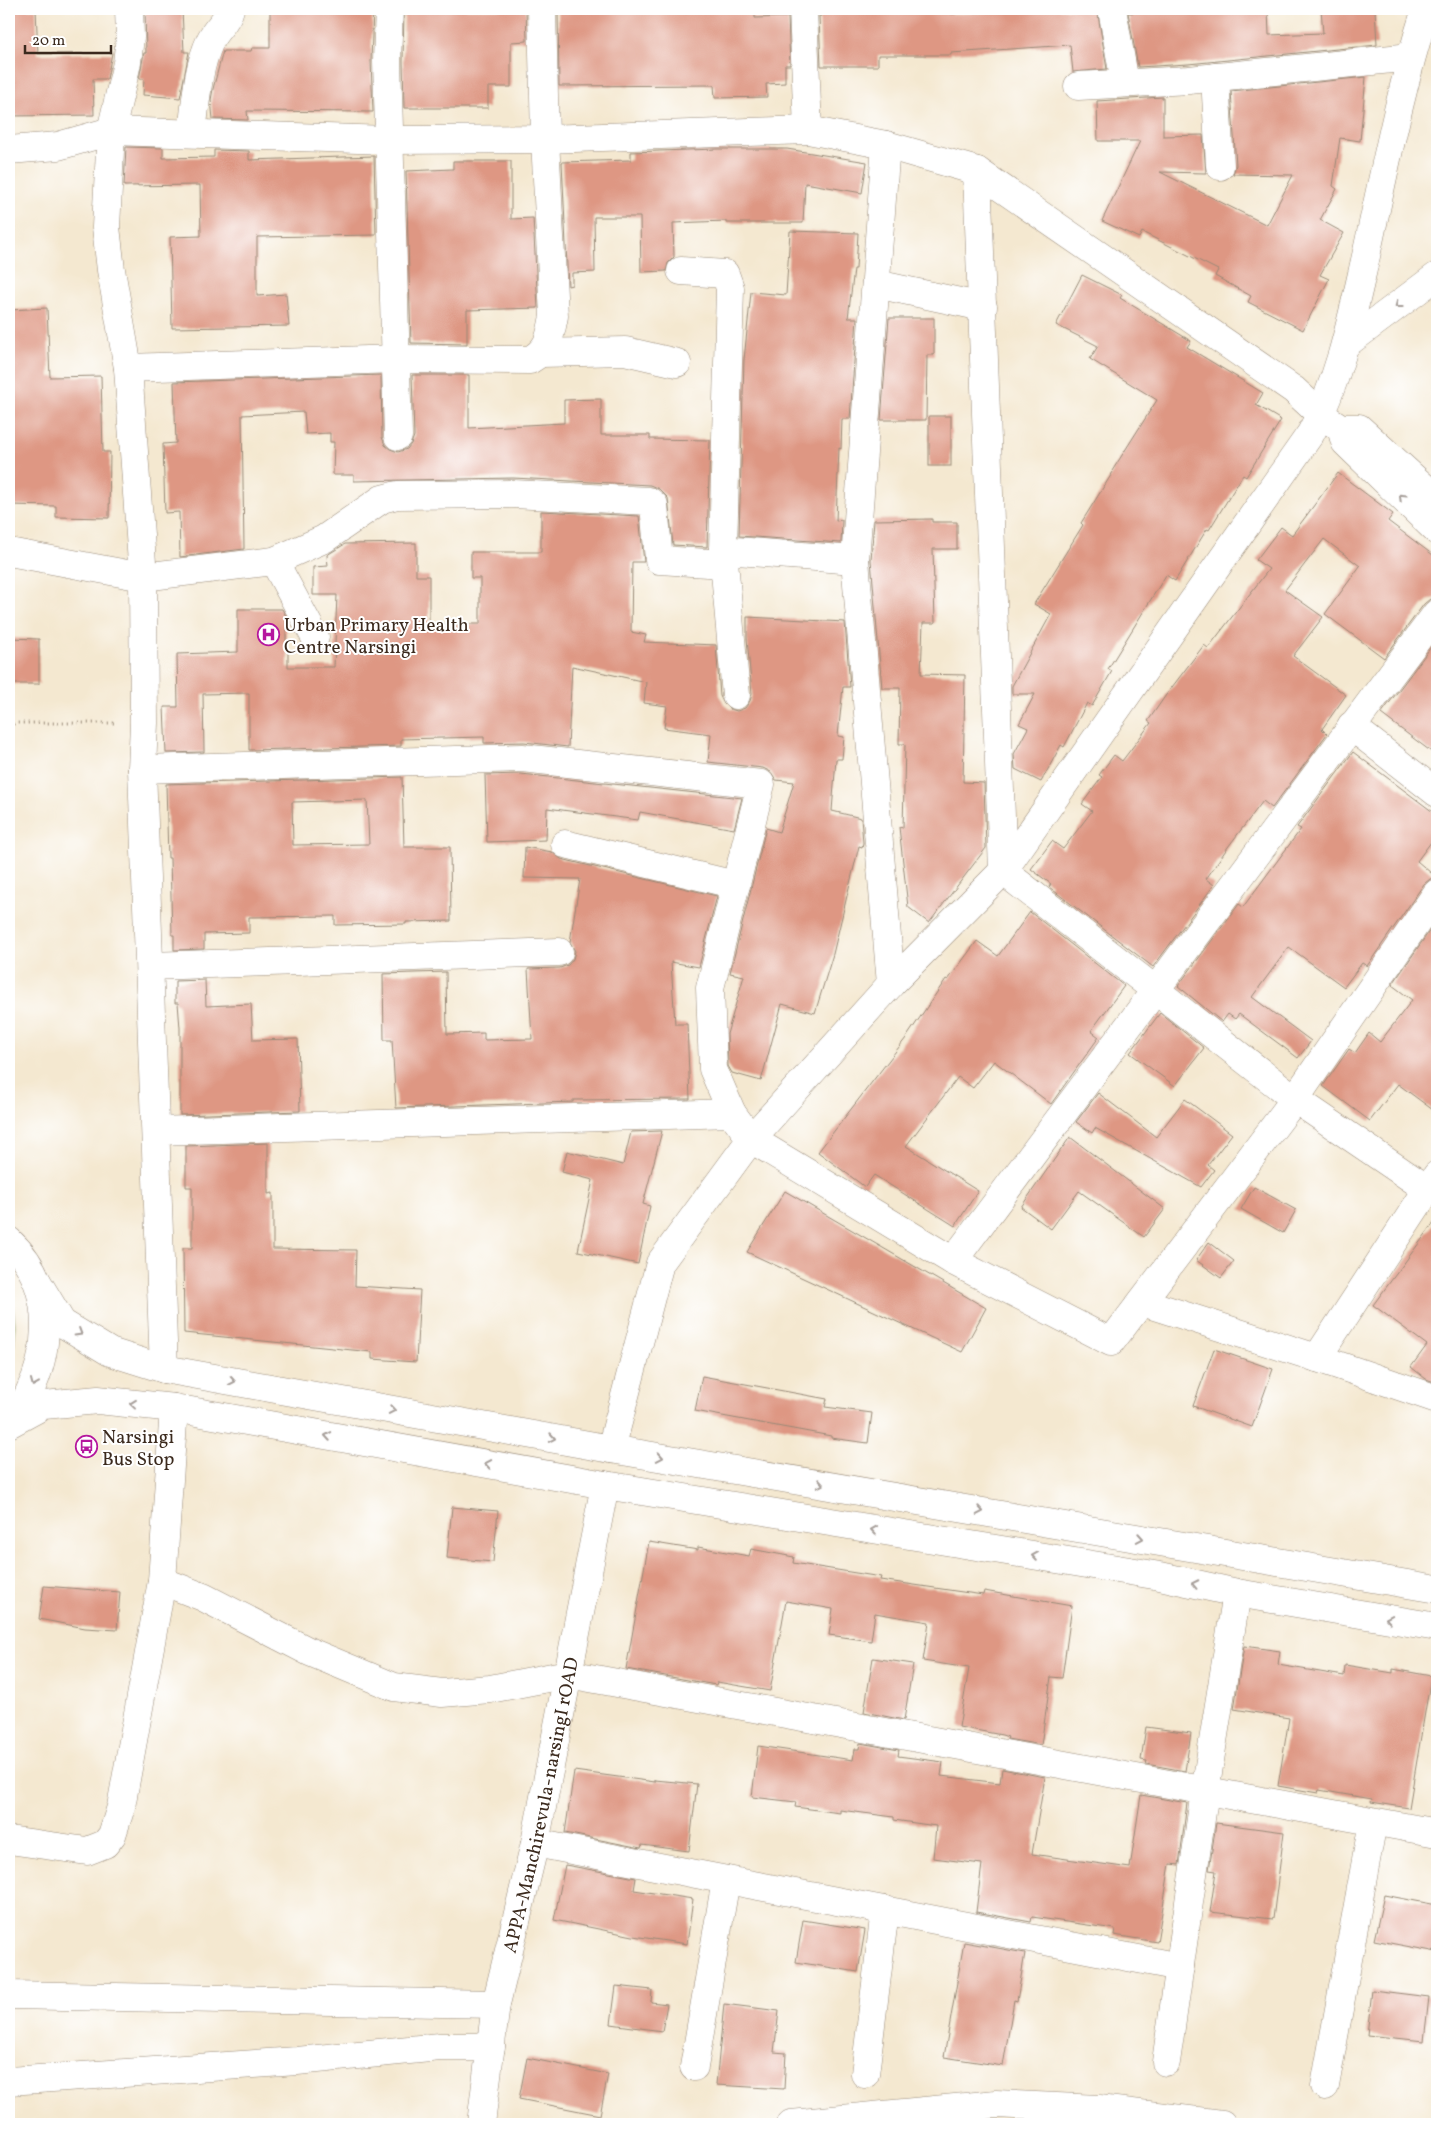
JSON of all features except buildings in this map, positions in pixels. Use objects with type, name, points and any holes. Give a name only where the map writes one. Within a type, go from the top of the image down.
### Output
[{"type":"street","points":[[129,9],[130,37],[127,63],[111,131],[106,227],[111,270],[128,368],[142,577],[144,723],[142,770],[164,1370]]},
{"type":"street","points":[[192,133],[203,58],[211,38],[228,17],[230,9]]},
{"type":"street","points":[[388,9],[387,61],[398,436]]},
{"type":"street","points":[[128,368],[397,359],[530,360],[541,353],[550,336],[554,316],[545,140],[542,9]]},
{"type":"street","points":[[803,9],[808,130]]},
{"type":"street","points":[[1112,9],[1125,83]]},
{"type":"street","points":[[611,1449],[660,1263],[751,1139],[891,984],[1003,871],[1306,441],[1331,421],[1346,344],[1410,57],[1426,9]]},
{"type":"street","points":[[1078,86],[1215,78],[1410,57]]},
{"type":"street","points":[[1215,78],[1220,166]]},
{"type":"street","points":[[9,150],[58,146],[111,131],[389,140],[545,140],[808,130],[886,145],[977,171],[1294,390],[1331,421],[1345,442],[1437,530]]},
{"type":"street","points":[[886,145],[855,560],[891,984]]},
{"type":"street","points":[[977,171],[1003,871]]},
{"type":"street","points":[[681,271],[726,274],[730,288],[723,557],[736,695]]},
{"type":"street","points":[[1346,344],[1437,276]]},
{"type":"street","points":[[876,284],[983,307]]},
{"type":"street","points":[[541,353],[625,351],[677,363]]},
{"type":"street","points":[[1331,421],[1359,428],[1437,499]]},
{"type":"street","points":[[9,552],[142,577],[274,561],[324,539],[382,499],[397,495],[512,494],[649,501],[654,505],[659,560],[723,557],[855,560]]},
{"type":"street","points":[[274,561],[315,637]]},
{"type":"street","points":[[953,1261],[1437,613]]},
{"type":"street","points":[[1351,726],[1437,793]]},
{"type":"street","points":[[142,770],[522,758],[761,784],[710,988],[713,1068],[732,1113],[751,1139],[953,1261],[1112,1342],[1295,1099],[1437,893]]},
{"type":"street","points":[[565,844],[736,885]]},
{"type":"street","points":[[1003,871],[1295,1099],[1432,1182],[1317,1358]]},
{"type":"street","points":[[150,966],[559,952]]},
{"type":"street","points":[[156,1132],[732,1113]]},
{"type":"street","points":[[13,1243],[62,1323],[110,1352],[164,1370],[611,1449],[1437,1589]]},
{"type":"street","points":[[9,1419],[28,1397],[43,1361],[46,1322],[38,1283]]},
{"type":"street","points":[[1142,1302],[1437,1399]]},
{"type":"street","points":[[9,1424],[44,1405],[98,1400],[174,1408],[605,1485],[1160,1576],[1237,1593],[1437,1627]]},
{"type":"street","points":[[9,1840],[87,1851],[104,1844],[112,1835],[121,1807],[162,1581],[174,1408]]},
{"type":"street","name":"APPA-Manchirevula-narsingI rOAD","points":[[481,2124],[496,2004],[535,1843],[605,1485]]},
{"type":"street","points":[[162,1581],[203,1598],[310,1652],[394,1687],[442,1693],[490,1688],[568,1674],[1437,1833]]},
{"type":"street","points":[[1166,2062],[1205,1791],[1237,1593]]},
{"type":"street","points":[[1325,2086],[1373,1822]]},
{"type":"street","points":[[535,1843],[1180,1967]]},
{"type":"street","points":[[694,2067],[726,1880]]},
{"type":"street","points":[[865,2074],[885,1910]]},
{"type":"street","points":[[9,1995],[496,2004]]},
{"type":"street","points":[[9,2081],[297,2061],[440,2047],[491,2047]]},
{"type":"street","points":[[791,2124],[996,2104],[1099,2109],[1222,2124]]},
{"type":"path","points":[[9,726],[15,723],[144,723]]},
{"type":"green space","points":[[9,1294],[14,1313],[15,1331],[9,1367]]},
{"type":"place","name":"Urban Primary Health Centre Narsingi","points":[[268,635]]},
{"type":"place","name":"Narsingi Bus Stop","points":[[86,1447]]}]
